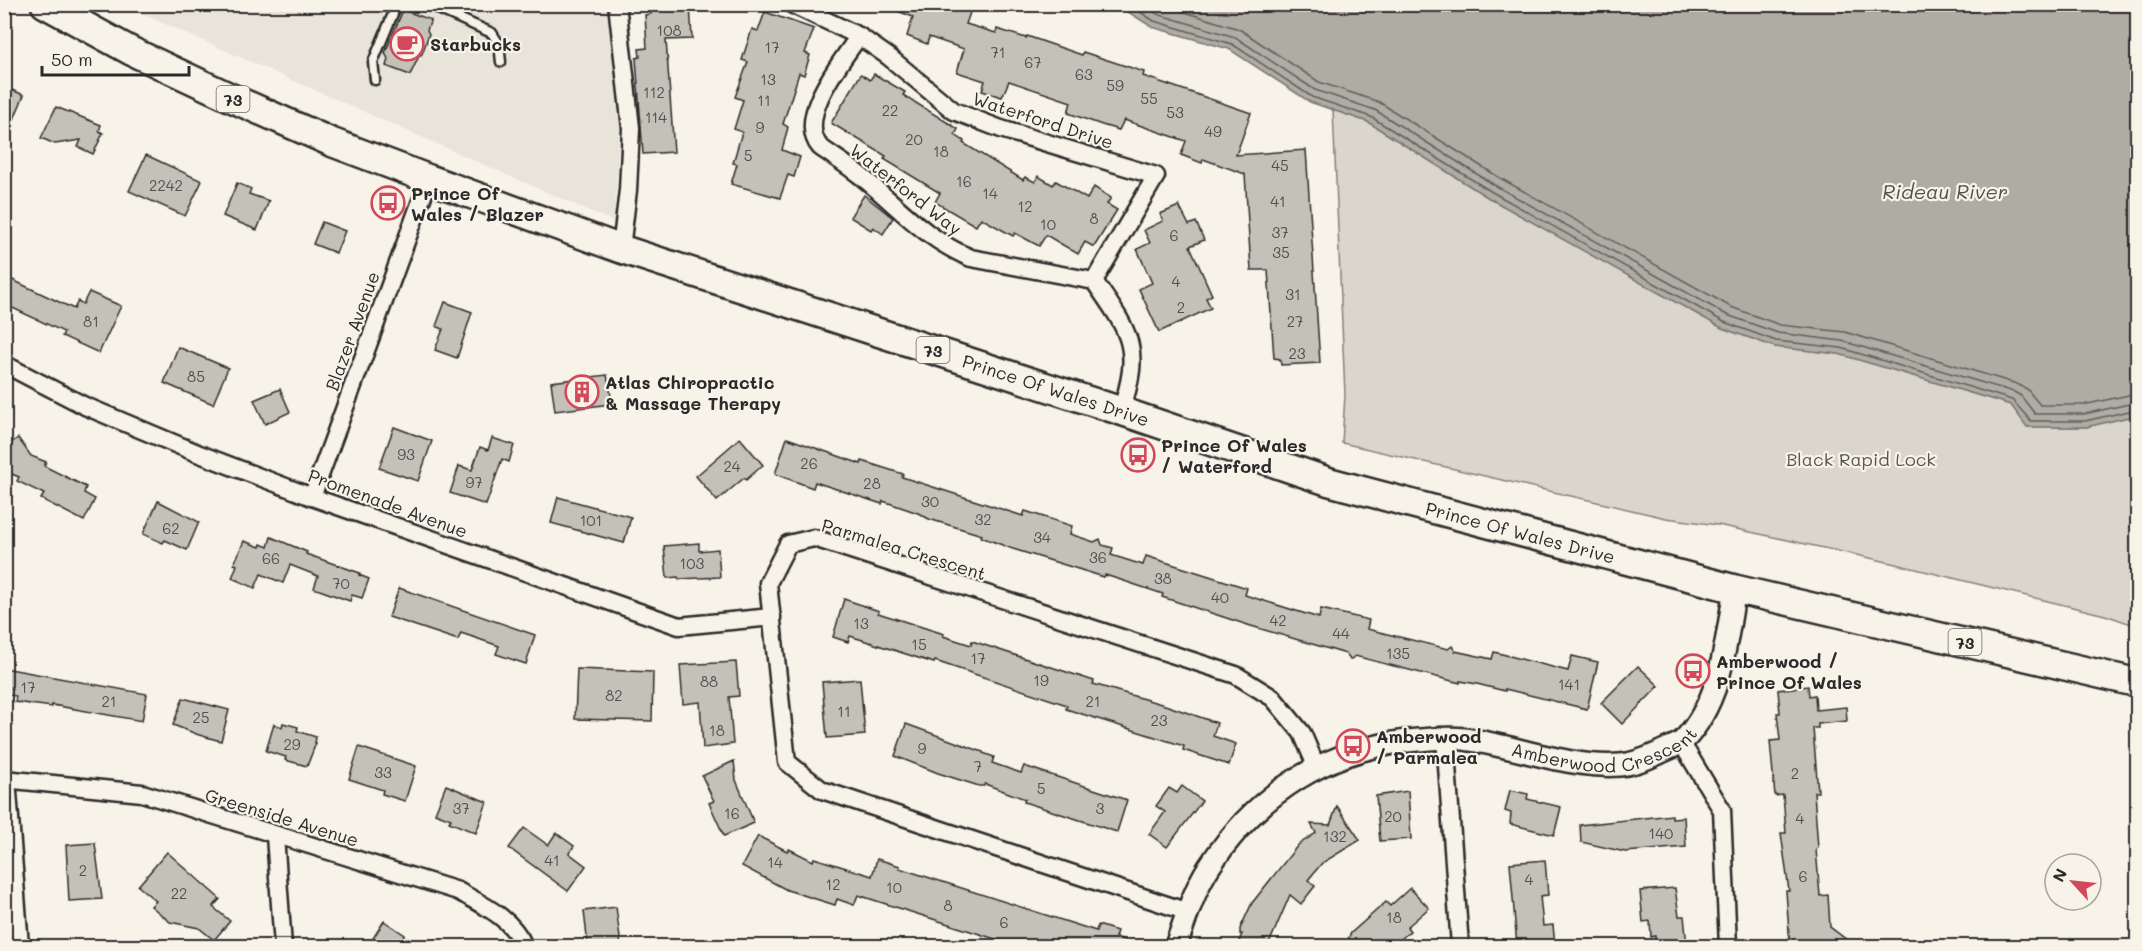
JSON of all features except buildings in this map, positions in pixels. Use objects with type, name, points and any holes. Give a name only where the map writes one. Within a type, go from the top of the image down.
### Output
[{"type":"main road","name":"Prince Of Wales Drive","points":[[45,4],[131,51],[236,100],[331,142],[429,179],[621,249],[1121,411],[1330,482],[1735,589],[2138,682]]},
{"type":"street","points":[[617,4],[631,128],[628,190],[621,249]]},
{"type":"street","name":"Waterford Drive","points":[[791,4],[859,36],[889,57],[954,111],[1001,129],[1156,176],[1094,281]]},
{"type":"street","name":"Waterford Way","points":[[859,36],[816,108],[814,134],[815,141],[820,147],[861,175],[935,241],[953,251],[971,258],[1094,281]]},
{"type":"street","name":"Blazer Avenue","points":[[312,497],[429,179]]},
{"type":"street","points":[[1094,281],[1115,311],[1127,334],[1133,354],[1131,382],[1121,411]]},
{"type":"street","name":"Promenade Avenue","points":[[4,364],[96,410],[197,453],[312,497],[679,626],[772,617]]},
{"type":"street","name":"Parmalea Crescent","points":[[1188,912],[822,790],[787,762],[768,583],[788,544],[814,538],[1236,675],[1274,698],[1302,733],[1317,768]]},
{"type":"street","name":"Amberwood Crescent","points":[[1176,946],[1188,912],[1208,869],[1233,833],[1268,798],[1317,768],[1347,754],[1394,742],[1445,738],[1463,739],[1595,765],[1621,765],[1641,761],[1681,742],[1700,719],[1719,676],[1735,589]]},
{"type":"street","points":[[1445,738],[1460,946]]},
{"type":"street","points":[[1681,742],[1722,810],[1728,946]]},
{"type":"street","points":[[6,779],[20,946]]},
{"type":"street","name":"Greenside Avenue","points":[[6,779],[142,793],[458,891],[494,910],[520,937],[524,946]]},
{"type":"street","points":[[275,836],[283,946]]},
{"type":"lane","points":[[375,80],[373,62],[396,4]]},
{"type":"lane","points":[[427,4],[492,33],[499,44],[501,62]]},
{"type":"shaded area","points":[[122,5],[613,5],[620,119],[614,222]]},
{"type":"green space","name":"Black Rapid Lock","points":[[1333,110],[1368,122],[1489,198],[1722,328],[1775,347],[1839,354],[2011,405],[2028,427],[2086,427],[2137,415],[2137,626],[2105,615],[1879,560],[1718,525],[1666,518],[1342,443],[1345,395]]},
{"type":"water","name":"Rideau River","points":[[1117,5],[2137,5],[2137,415],[2086,427],[2027,427],[2011,405],[1839,354],[1775,347],[1722,328],[1489,198],[1368,122],[1310,102],[1229,49],[1152,27]]},
{"type":"place","name":"Starbucks","points":[[407,44]]},
{"type":"place","name":"Prince Of Wales / Blazer","points":[[388,203]]},
{"type":"place","name":"Atlas Chiropractic & Massage Therapy","points":[[582,392]]},
{"type":"place","name":"Prince Of Wales / Waterford","points":[[1138,455]]},
{"type":"place","name":"Amberwood / Prince Of Wales","points":[[1693,671]]},
{"type":"place","name":"Amberwood / Parmalea","points":[[1353,746]]}]
